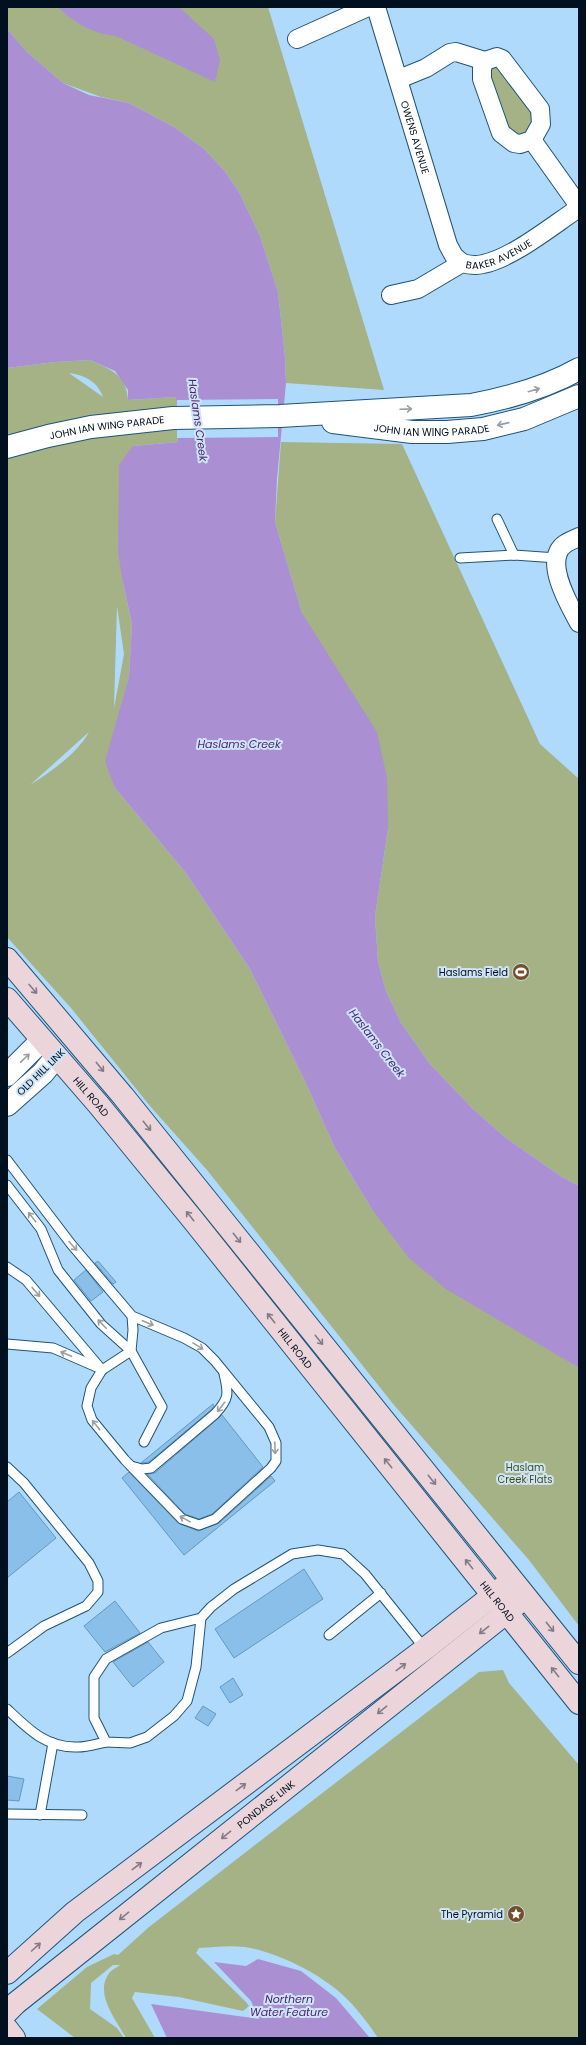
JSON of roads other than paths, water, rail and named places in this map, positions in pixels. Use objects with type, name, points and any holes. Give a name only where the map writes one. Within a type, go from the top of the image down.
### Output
[{"type":"main road","points":[[7,959],[76,1039],[579,1663]]},
{"type":"main road","name":"HILL ROAD","points":[[7,999],[98,1104],[193,1220],[579,1703]]},
{"type":"main road","name":"OLD HILL LINK","points":[[42,1040],[60,1021]]},
{"type":"main road","name":"OLD HILL LINK","points":[[56,1057],[76,1039]]},
{"type":"main road","name":"PONDAGE LINK","points":[[7,2012],[432,1657],[493,1595],[519,1588]]},
{"type":"main road","name":"PONDAGE LINK","points":[[7,1973],[75,1912],[432,1657],[506,1612],[519,1588]]},
{"type":"main road","points":[[7,2029],[14,2038]]},
{"type":"street","points":[[297,39],[368,7]]},
{"type":"street","name":"OWENS AVENUE","points":[[376,7],[448,246],[454,256],[462,263]]},
{"type":"street","points":[[398,79],[426,68],[450,53],[456,52],[485,62]]},
{"type":"street","points":[[492,58],[502,59],[540,110],[542,124],[532,140],[520,144],[514,143],[501,133],[482,79],[482,68],[485,62],[492,58]]},
{"type":"street","points":[[532,140],[579,207]]},
{"type":"street","name":"BAKER AVENUE","points":[[391,295],[418,289],[462,263],[472,265],[483,264],[500,258],[579,207]]},
{"type":"street","name":"JOHN IAN WING PARADE","points":[[7,447],[48,436],[91,428],[172,418],[280,416],[471,405],[497,400],[543,387],[579,369]]},
{"type":"street","name":"JOHN IAN WING PARADE","points":[[280,416],[412,432],[447,432],[483,429],[524,419],[579,396]]},
{"type":"street","points":[[579,537],[564,544],[557,558],[558,578],[579,623]]},
{"type":"street","name":"OLD HILL LINK","points":[[7,1075],[42,1040]]},
{"type":"street","name":"OLD HILL LINK","points":[[7,1105],[42,1073],[56,1057]]},
{"type":"lane","points":[[497,519],[514,555]]},
{"type":"lane","points":[[460,558],[514,555],[557,558]]},
{"type":"lane","points":[[7,1160],[71,1244],[132,1316],[202,1348],[224,1371],[269,1427],[276,1443],[276,1461],[271,1468],[215,1519],[199,1526],[182,1519],[131,1466],[92,1420],[87,1406],[92,1388],[102,1370],[131,1351]]},
{"type":"lane","points":[[7,1185],[41,1229],[58,1270],[101,1324],[131,1351],[162,1407],[144,1442]]},
{"type":"lane","points":[[19,1201],[32,1192]]},
{"type":"lane","points":[[41,1229],[54,1220]]},
{"type":"lane","points":[[7,1267],[26,1280],[102,1370]]},
{"type":"lane","points":[[131,1351],[133,1330],[132,1316]]},
{"type":"lane","points":[[7,1344],[53,1348],[102,1370]]},
{"type":"lane","points":[[131,1466],[142,1469],[151,1468],[215,1414],[224,1404],[228,1392],[224,1371]]},
{"type":"lane","points":[[7,1467],[24,1483],[89,1563],[98,1581],[98,1592],[86,1606],[44,1626],[7,1653]]},
{"type":"lane","points":[[106,1742],[94,1718],[94,1677],[106,1659],[161,1628],[201,1618],[211,1607],[234,1589],[292,1554],[318,1550],[343,1554],[366,1574],[432,1657]]},
{"type":"lane","points":[[329,1635],[381,1593]]},
{"type":"lane","points":[[7,1709],[32,1734],[53,1743],[75,1748],[106,1742],[130,1743],[147,1737],[174,1716],[187,1701],[196,1667],[201,1618]]},
{"type":"lane","points":[[40,1815],[53,1743]]},
{"type":"lane","points":[[7,1814],[82,1815]]},
{"type":"water","points":[[58,7],[179,7],[214,39],[220,60],[215,82],[116,36],[99,33],[84,27]]},
{"type":"water","name":"Haslams Creek","points":[[7,29],[27,52],[63,83],[89,95],[129,103],[174,127],[203,148],[224,170],[239,192],[260,236],[278,292],[285,357],[286,383],[277,479],[275,522],[302,613],[377,732],[387,778],[388,829],[375,916],[378,962],[386,991],[401,1023],[430,1064],[473,1109],[506,1138],[562,1177],[579,1186],[579,1368],[446,1289],[409,1258],[371,1208],[335,1148],[304,1079],[250,969],[186,873],[115,788],[105,762],[129,676],[132,624],[118,552],[119,465],[133,446],[178,442],[176,397],[128,400],[128,390],[115,371],[90,360],[55,362],[7,368]]},
{"type":"water","name":"Northern Water Feature","points":[[258,1959],[301,1971],[336,1998],[370,2038],[167,2038],[151,2004],[259,2019],[251,2001],[214,1962],[246,1966]]},
{"type":"place","name":"Haslams Field","points":[[521,972]]},
{"type":"place","name":"The Pyramid","points":[[516,1914]]},
{"type":"park label","name":"Haslam Creek Flats","points":[[525,1472]]}]
